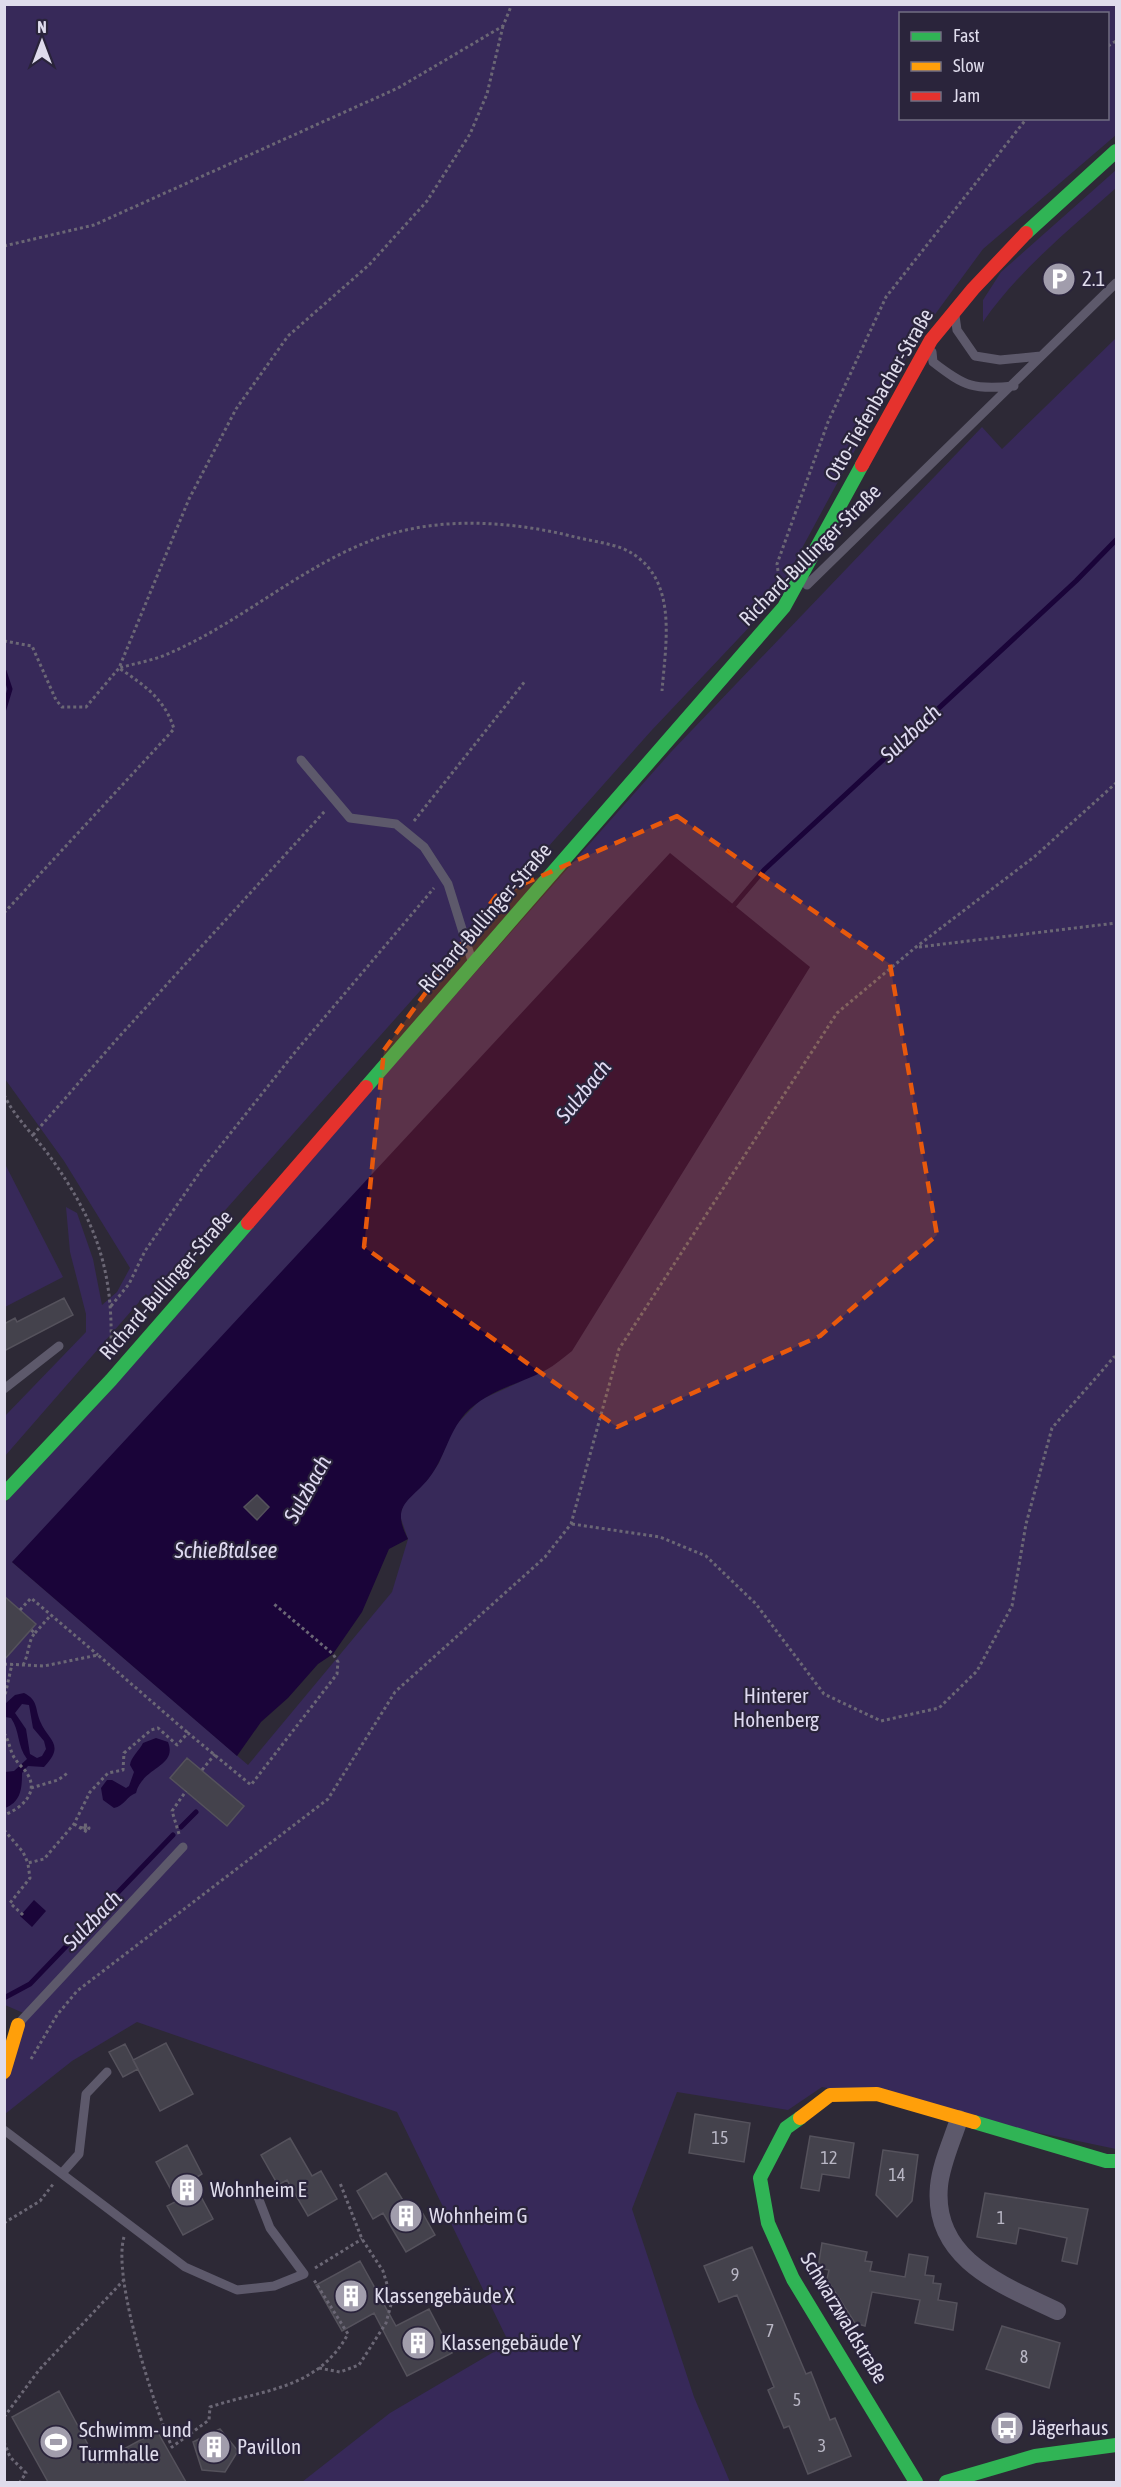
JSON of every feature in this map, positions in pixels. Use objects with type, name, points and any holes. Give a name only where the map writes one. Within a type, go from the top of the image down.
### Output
[{"type":"street","name":"Otto-Tiefenbacher-Straße","points":[[784,607],[931,340],[954,310],[1055,203],[1116,151]]},
{"type":"street","name":"Richard-Bullinger-Straße","points":[[4,1494],[111,1380],[784,607]]},
{"type":"street","points":[[4,2072],[18,2025]]},
{"type":"street","name":"Schwarzwaldstraße","points":[[916,2482],[793,2280],[768,2223],[760,2178],[786,2128],[830,2095],[877,2094],[959,2120],[1116,2161]]},
{"type":"street","points":[[959,2120],[939,2186],[939,2214],[950,2239],[969,2264],[999,2283],[1057,2311]]},
{"type":"street","points":[[946,2482],[1035,2456],[1116,2445]]},
{"type":"lane","name":"Richard-Bullinger-Straße","points":[[784,607],[1014,386],[1116,282]]},
{"type":"lane","points":[[954,310],[957,330],[975,356],[1000,360],[1041,356]]},
{"type":"lane","points":[[931,340],[933,362],[955,379],[981,389],[1014,386]]},
{"type":"lane","points":[[301,760],[350,818],[396,824],[424,847],[443,878],[473,963]]},
{"type":"lane","points":[[4,1389],[59,1346]]},
{"type":"lane","points":[[4,2032],[8,2025],[18,2025],[183,1847]]},
{"type":"lane","points":[[63,2172],[79,2154],[86,2094],[107,2072]]},
{"type":"lane","points":[[4,2130],[63,2172],[185,2267],[237,2290],[274,2286],[304,2274],[270,2228],[258,2197]]},
{"type":"path","points":[[4,641],[32,646],[62,707],[86,707],[119,668],[189,499],[236,409],[288,336],[369,265],[427,201],[470,134],[487,94],[503,26],[512,4]]},
{"type":"path","points":[[4,246],[93,225],[398,87],[503,26]]},
{"type":"path","points":[[779,574],[777,564],[828,422],[886,297],[1025,120]]},
{"type":"path","points":[[119,668],[171,653],[327,561],[378,538],[444,523],[538,528],[623,549],[647,564],[662,588],[667,628],[662,691]]},
{"type":"path","points":[[4,913],[174,729],[169,711],[151,689],[119,668]]},
{"type":"path","points":[[406,832],[526,680]]},
{"type":"path","points":[[27,2062],[35,2055],[57,2015],[76,1991],[328,1799],[396,1692],[545,1557],[571,1524],[619,1349],[837,1013],[916,947],[1034,857],[1116,783]]},
{"type":"path","points":[[33,1135],[118,1038],[335,800]]},
{"type":"path","points":[[111,1306],[129,1284],[145,1251],[202,1169],[296,1052],[443,878]]},
{"type":"path","points":[[916,947],[1116,923]]},
{"type":"path","points":[[4,1095],[84,1207],[104,1261],[111,1306],[111,1380]]},
{"type":"path","points":[[571,1524],[660,1538],[706,1556],[756,1604],[824,1694],[881,1721],[939,1708],[977,1671],[1012,1606],[1026,1524],[1052,1428],[1116,1357]]},
{"type":"path","points":[[20,1610],[31,1598],[251,1785],[337,1674],[338,1662],[333,1654],[274,1604]]},
{"type":"path","points":[[23,1665],[28,1655],[33,1631],[51,1615]]},
{"type":"path","points":[[4,1664],[44,1666],[98,1655]]},
{"type":"path","points":[[4,1700],[12,1664]]},
{"type":"path","points":[[28,1863],[44,1859],[74,1824],[90,1792],[108,1773],[123,1770],[124,1753],[151,1730],[158,1728],[177,1745],[188,1732]]},
{"type":"path","points":[[4,1733],[18,1762],[27,1773],[31,1788],[28,1799],[20,1807],[5,1815],[5,1808]]},
{"type":"path","points":[[202,1770],[215,1754]]},
{"type":"path","points":[[31,1788],[58,1780],[69,1772]]},
{"type":"path","points":[[183,1847],[172,1811],[186,1791]]},
{"type":"path","points":[[74,1824],[84,1832],[87,1832],[89,1828],[88,1825],[82,1825],[81,1829],[88,1828],[84,1825],[84,1828]]},
{"type":"path","points":[[4,1830],[23,1852],[28,1863],[30,1878],[4,1909]]},
{"type":"path","points":[[10,1903],[23,1915]]},
{"type":"path","points":[[4,2223],[40,2201],[63,2172]]},
{"type":"path","points":[[319,2368],[340,2372],[359,2365],[386,2322],[392,2301],[383,2271],[362,2239],[340,2183]]},
{"type":"path","points":[[129,2223],[121,2248],[123,2281],[154,2404],[172,2447],[209,2420],[210,2407],[284,2388],[319,2368],[337,2354],[348,2334],[318,2282],[304,2274],[362,2239]]},
{"type":"path","points":[[4,2417],[39,2370],[123,2281]]},
{"type":"path","points":[[4,2442],[10,2457],[26,2473],[20,2482]]},
{"type":"path","points":[[4,2458],[10,2457]]},
{"type":"highlighted area","points":[[677,816],[890,964],[937,1235],[820,1336],[617,1427],[364,1247],[384,1050],[496,896]]},
{"type":"green space","points":[[5,5],[1116,5],[1116,135],[983,249],[925,328],[895,376],[773,602],[651,731],[148,1297],[146,1294],[5,1456],[5,1416],[86,1332],[86,1314],[70,1252],[66,1207],[77,1213],[93,1259],[102,1305],[117,1292],[130,1268],[64,1161],[5,1079]]},
{"type":"green space","points":[[1116,170],[1116,188],[1012,285],[983,322],[983,300],[1001,272]]},
{"type":"green space","name":"Hinterer Hohenberg","points":[[1116,338],[1116,2149],[822,2087],[788,2110],[677,2092],[632,2209],[694,2397],[730,2482],[302,2482],[390,2413],[509,2343],[397,2112],[137,2022],[72,2061],[5,2114],[5,2067],[28,2015],[5,2005],[5,1503],[671,752],[982,427],[1002,449]],"holes":[[[522,1381],[480,1400],[453,1428],[439,1463],[428,1479],[404,1502],[400,1516],[408,1539],[392,1592],[248,1765],[12,1562]],[[186,1758],[244,1806],[227,1825],[170,1778]]]},
{"type":"green space","points":[[5,1164],[63,1277],[4,1307]]},
{"type":"water","name":"Schießtalsee","points":[[670,853],[810,967],[572,1351],[546,1370],[483,1399],[459,1421],[429,1478],[405,1504],[401,1518],[408,1539],[389,1549],[362,1612],[333,1654],[318,1664],[288,1698],[261,1722],[237,1756],[12,1562]]},
{"type":"water","points":[[24,1693],[32,1698],[43,1728],[55,1748],[44,1767],[28,1766],[22,1773],[21,1789],[17,1798],[5,1808],[5,1772],[14,1771],[27,1759],[14,1723],[11,1718],[5,1717],[5,1704],[15,1695]],"holes":[[[22,1704],[29,1705],[33,1728],[44,1741],[46,1749],[42,1756],[37,1758],[30,1754],[26,1729],[15,1713]]]},
{"type":"water","points":[[156,1738],[168,1742],[170,1750],[168,1757],[145,1778],[136,1793],[114,1808],[103,1800],[101,1788],[107,1780],[112,1780],[126,1788],[129,1786],[134,1772],[130,1765],[132,1759],[143,1743]]},
{"type":"water","points":[[34,1900],[46,1911],[32,1927],[20,1916]]},
{"type":"building","points":[[64,1298],[73,1315],[4,1351],[4,1324],[15,1318],[17,1322]]},
{"type":"building","points":[[257,1495],[269,1507],[257,1520],[244,1507]]},
{"type":"building","points":[[4,1596],[36,1624],[4,1660]]},
{"type":"building","points":[[187,1758],[244,1806],[227,1826],[170,1778]]},
{"type":"building","points":[[166,2043],[193,2094],[160,2111],[133,2060]]},
{"type":"building","points":[[125,2044],[138,2069],[123,2077],[109,2052]]},
{"type":"building","points":[[695,2114],[750,2123],[744,2162],[689,2153]]},
{"type":"building","points":[[810,2136],[854,2143],[849,2178],[822,2174],[819,2191],[801,2188]]},
{"type":"building","points":[[290,2138],[312,2176],[321,2171],[337,2199],[308,2216],[287,2180],[278,2185],[261,2155]]},
{"type":"building","name":"Wohnheim E","points":[[187,2145],[202,2174],[192,2180],[213,2219],[183,2235],[167,2206],[177,2201],[156,2162]]},
{"type":"building","points":[[883,2150],[918,2155],[912,2201],[897,2217],[876,2195]]},
{"type":"building","name":"Wohnheim G","points":[[386,2173],[409,2210],[418,2205],[435,2235],[406,2252],[383,2213],[373,2219],[357,2191]]},
{"type":"building","points":[[985,2193],[1088,2209],[1077,2264],[1062,2261],[1067,2238],[1019,2228],[1016,2244],[977,2237]]},
{"type":"building","points":[[822,2243],[867,2252],[865,2261],[872,2262],[870,2271],[905,2277],[909,2254],[928,2257],[925,2275],[934,2276],[933,2283],[941,2284],[938,2300],[957,2303],[953,2330],[915,2323],[920,2300],[872,2292],[865,2326],[855,2323],[827,2279],[829,2270],[818,2268]]},
{"type":"building","points":[[752,2247],[806,2374],[811,2372],[830,2420],[835,2418],[851,2456],[808,2474],[789,2426],[784,2428],[768,2390],[774,2387],[737,2295],[719,2302],[704,2266]]},
{"type":"building","points":[[360,2261],[396,2326],[429,2309],[452,2353],[407,2376],[374,2313],[342,2331],[316,2285]]},
{"type":"building","points":[[1002,2326],[1060,2343],[1049,2388],[986,2369]]},
{"type":"building","name":"Schwimm- und Turmhalle","points":[[59,2391],[98,2463],[157,2431],[186,2482],[48,2482],[12,2417]]},
{"type":"building","name":"Pavillon","points":[[220,2429],[238,2451],[225,2472],[202,2470],[193,2442]]},
{"type":"waterway","name":"Sulzbach","points":[[730,910],[764,870],[1076,581],[1116,540]]},
{"type":"waterway","points":[[4,671],[10,689],[4,709]]},
{"type":"waterway","name":"Sulzbach","points":[[181,1827],[196,1812]]},
{"type":"waterway","name":"Sulzbach","points":[[4,1998],[30,1984],[173,1835]]},
{"type":"traffic: fast","points":[[1026,233],[1116,151]]},
{"type":"traffic: fast","points":[[366,1087],[784,607],[862,465]]},
{"type":"traffic: fast","points":[[4,1494],[111,1380],[248,1223]]},
{"type":"traffic: fast","points":[[800,2118],[786,2128],[760,2178],[768,2223],[793,2279],[916,2482]]},
{"type":"traffic: fast","points":[[974,2122],[1106,2161],[1116,2161]]},
{"type":"traffic: fast","points":[[946,2482],[1035,2456],[1116,2445]]},
{"type":"traffic: slow","points":[[4,2072],[18,2025]]},
{"type":"traffic: slow","points":[[800,2118],[830,2095],[877,2094],[974,2122]]},
{"type":"traffic: jam","points":[[862,465],[931,340],[973,289],[1026,233]]},
{"type":"traffic: jam","points":[[248,1223],[366,1087]]},
{"type":"place","name":"2.1","points":[[1059,279]]},
{"type":"place","name":"Wohnheim E","points":[[187,2190]]},
{"type":"place","name":"Wohnheim G","points":[[406,2216]]},
{"type":"place","name":"Klassengebäude X","points":[[351,2296]]},
{"type":"place","name":"Klassengebäude Y","points":[[418,2343]]},
{"type":"place","name":"Jägerhaus","points":[[1007,2428]]},
{"type":"place","name":"Schwimm- und Turmhalle","points":[[56,2442]]},
{"type":"place","name":"Pavillon","points":[[214,2447]]}]
